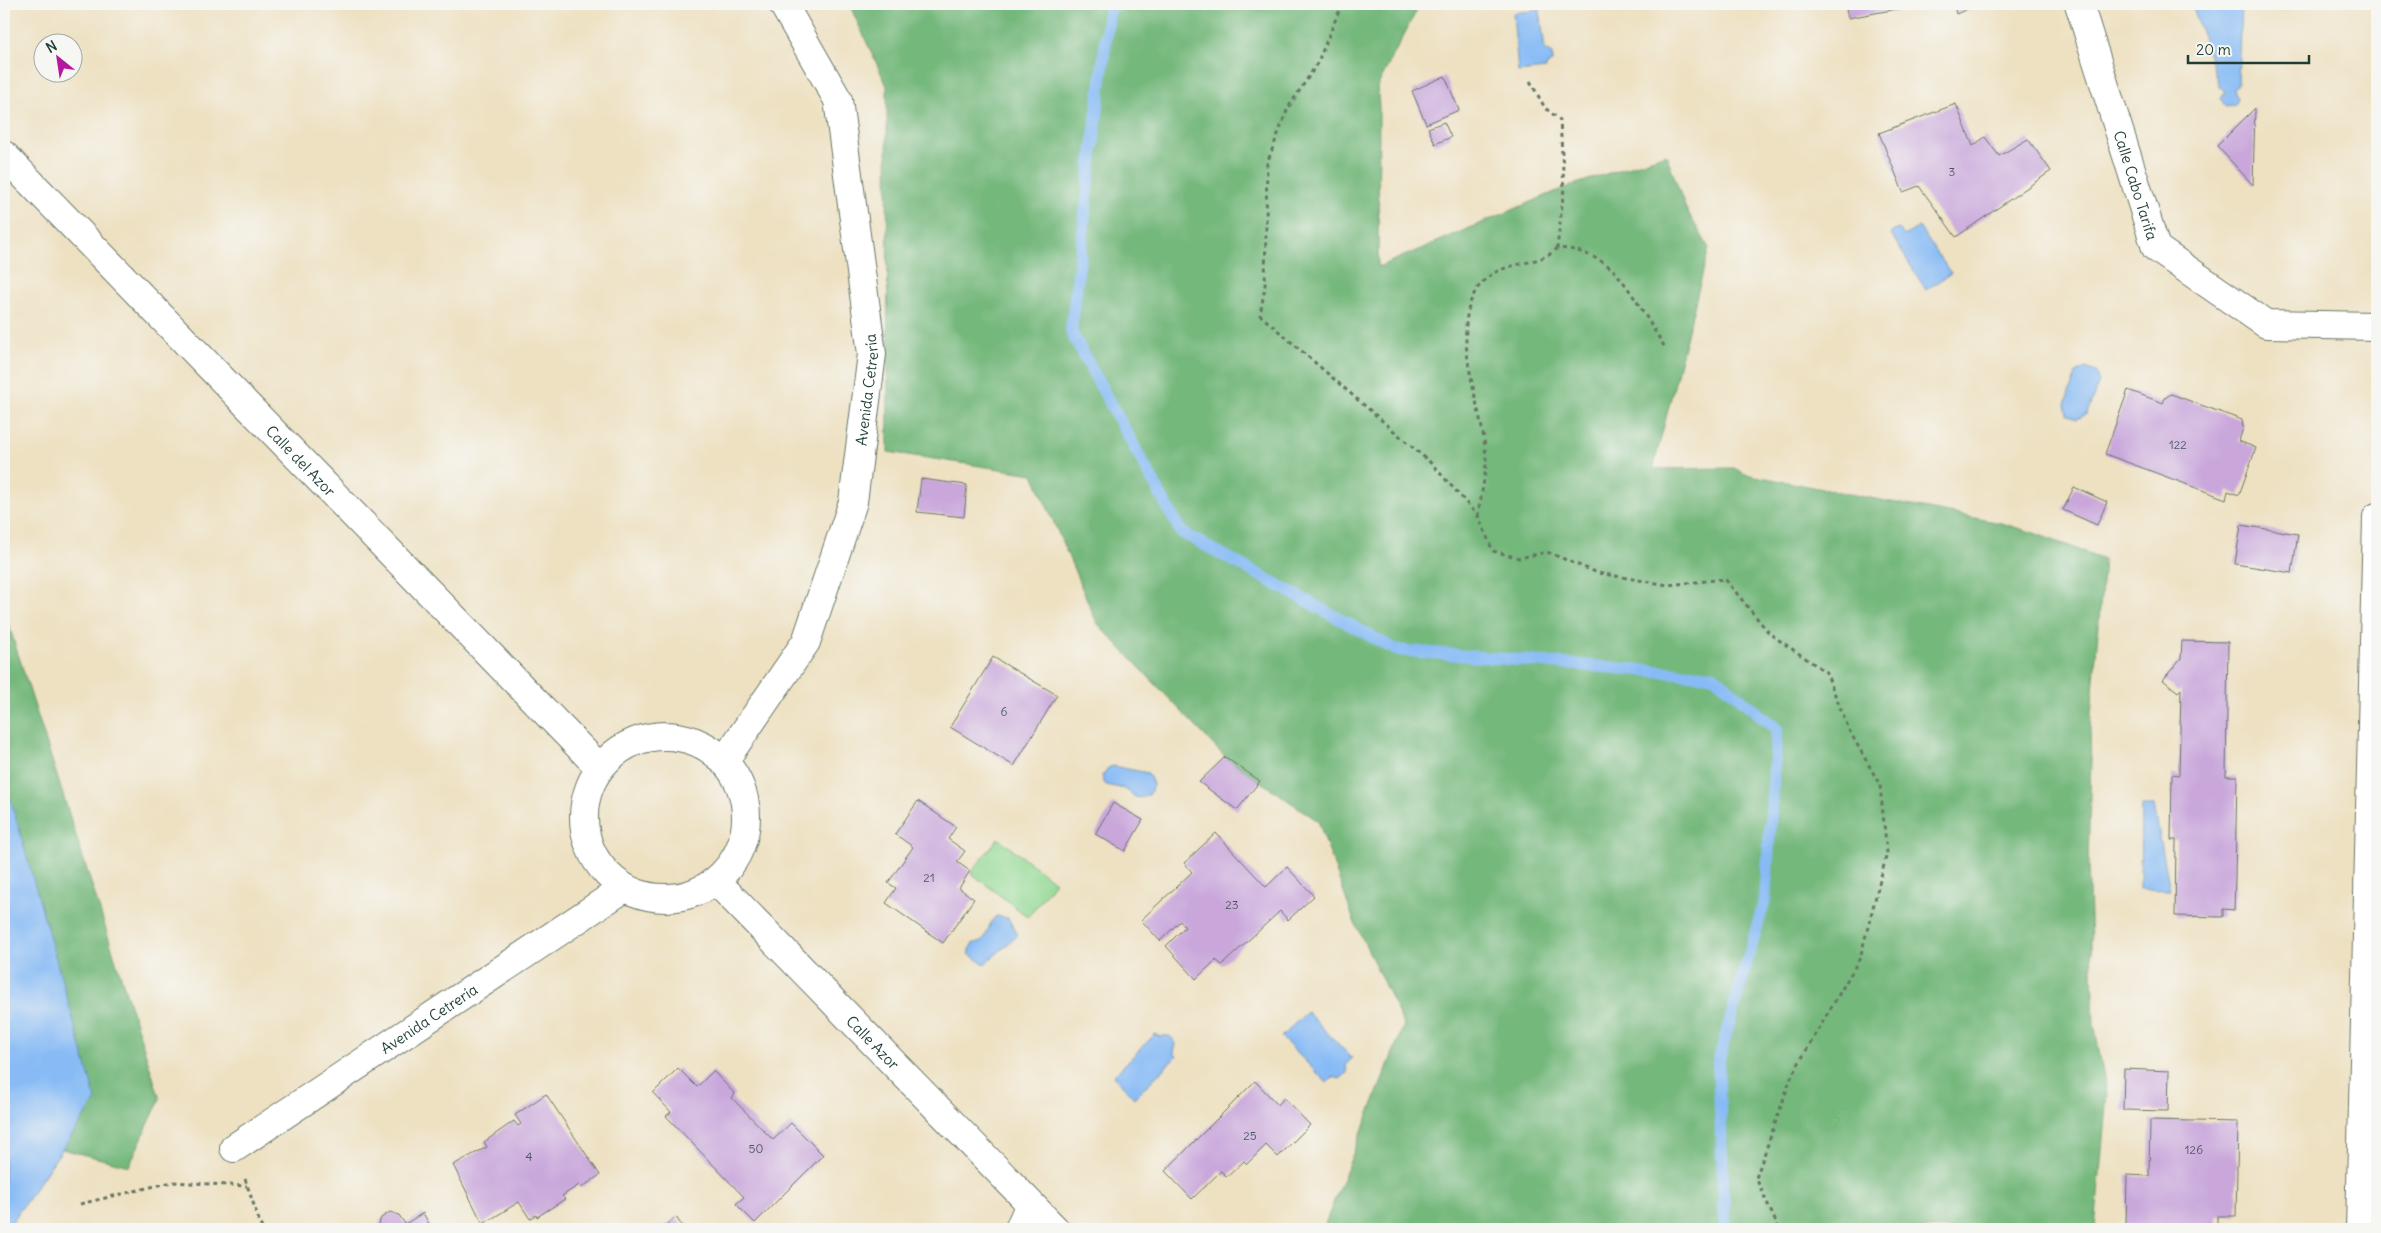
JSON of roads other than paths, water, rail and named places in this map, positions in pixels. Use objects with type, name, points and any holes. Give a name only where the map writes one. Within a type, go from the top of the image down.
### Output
[{"type":"street","name":"Avenida Cetrería","points":[[725,760],[806,642],[853,502],[872,354],[838,100],[783,4]]},
{"type":"street","name":"Calle Cabo Tarifa","points":[[2079,4],[2156,248],[2266,324],[2377,326]]},
{"type":"street","name":"Calle del Azor","points":[[4,155],[599,767]]},
{"type":"street","points":[[2360,1229],[2377,517]]},
{"type":"street","points":[[661,735],[696,741],[725,760],[743,789],[747,823],[738,856],[716,881],[687,896],[654,899],[623,889],[597,866],[584,834],[584,799],[599,767],[626,744],[661,735]]},
{"type":"street","name":"Calle Azor","points":[[716,881],[1055,1229]]},
{"type":"street","name":"Avenida Cetrería","points":[[234,1148],[623,889]]},
{"type":"street","points":[[1019,1229],[1030,1204]]},
{"type":"water","points":[[2192,4],[2241,4],[2238,83],[2234,90],[2238,99],[2235,105],[2225,106],[2221,99],[2225,91],[2219,86]]},
{"type":"water","points":[[1540,10],[1545,50],[1552,54],[1553,61],[1546,66],[1546,69],[1518,72],[1513,13]]},
{"type":"water","points":[[1919,227],[1951,273],[1926,290],[1890,233],[1899,229],[1904,236]]},
{"type":"water","points":[[2086,368],[2096,372],[2099,382],[2087,414],[2077,419],[2067,414],[2065,404],[2077,372]]},
{"type":"water","points":[[1113,766],[1148,773],[1153,784],[1150,794],[1140,798],[1125,790],[1106,785],[1102,776],[1108,768]]},
{"type":"water","points":[[4,776],[96,1100],[7,1229],[4,1229]]},
{"type":"water","points":[[2141,806],[2154,806],[2170,890],[2140,889]]},
{"type":"water","points":[[996,916],[1008,918],[1018,935],[985,964],[969,954],[972,944],[982,941]]},
{"type":"water","points":[[1307,1012],[1352,1058],[1346,1065],[1347,1073],[1340,1079],[1333,1077],[1327,1083],[1281,1037]]},
{"type":"water","points":[[1155,1034],[1160,1037],[1170,1036],[1173,1039],[1176,1044],[1174,1053],[1177,1056],[1134,1098],[1113,1076]]},
{"type":"waterway","points":[[1114,4],[1109,12],[1071,332],[1181,532],[1396,650],[1714,676],[1777,729],[1765,899],[1718,1062],[1725,1229]]}]
